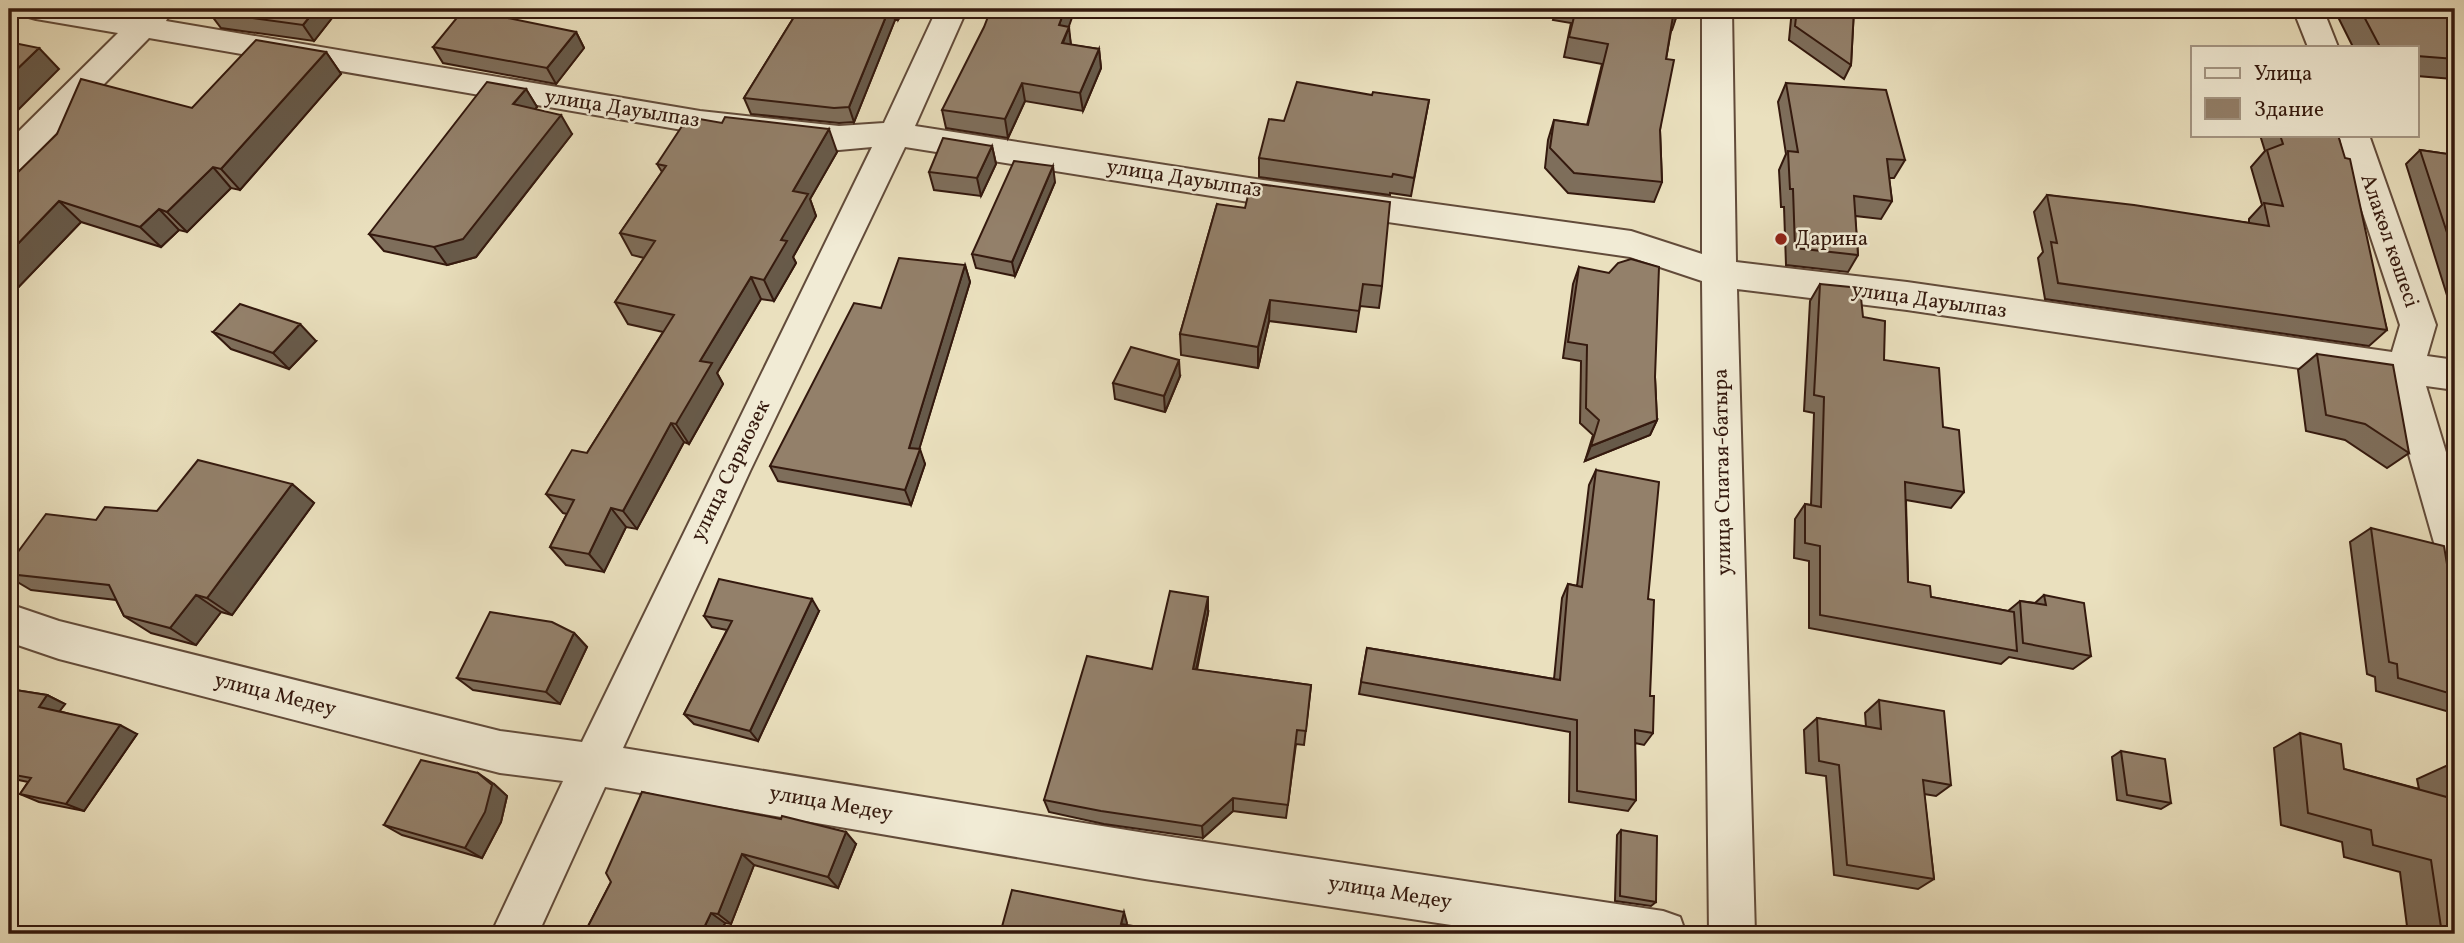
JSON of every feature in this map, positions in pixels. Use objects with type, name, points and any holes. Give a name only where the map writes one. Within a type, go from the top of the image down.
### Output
[{"type":"street","name":"улица Дауылпаз","points":[[36,9],[150,18],[700,122],[839,138],[894,134],[1263,192],[1631,244],[1719,273],[1907,296],[2148,333],[2455,375]]},
{"type":"street","name":"улица Сарыозек","points":[[514,934],[592,764],[952,9]]},
{"type":"street","name":"улица Спатая-батыра","points":[[1717,9],[1719,273],[1732,934]]},
{"type":"street","points":[[2308,9],[2323,46]]},
{"type":"street","points":[[9,161],[150,18]]},
{"type":"street","name":"Алакөл көшесі","points":[[2353,136],[2418,325],[2413,349],[2402,367]]},
{"type":"street","points":[[2402,367],[2455,546]]},
{"type":"street","name":"улица Медеу","points":[[9,623],[59,640],[500,752],[592,764],[1145,856],[1663,934]]},
{"type":"building","points":[[212,9],[316,9],[303,25],[209,12]]},
{"type":"building","points":[[464,9],[576,32],[547,68],[433,47]]},
{"type":"building","points":[[799,9],[889,9],[849,107],[834,108],[744,98]]},
{"type":"building","points":[[991,9],[1065,9],[1059,25],[1069,27],[1062,43],[1099,49],[1080,93],[1022,83],[1005,119],[942,110]]},
{"type":"building","points":[[1576,9],[1679,9],[1673,16],[1666,59],[1674,60],[1660,130],[1662,182],[1574,173],[1550,148],[1554,120],[1588,125],[1608,44],[1569,37]]},
{"type":"building","points":[[1797,9],[1854,9],[1851,65],[1795,26]]},
{"type":"building","points":[[2360,9],[2443,9],[2455,30],[2455,59],[2418,56],[2418,46],[2379,46]]},
{"type":"building","points":[[256,40],[326,52],[221,169],[213,167],[167,212],[159,209],[140,227],[59,201],[9,253],[9,181],[57,134],[81,79],[192,108]]},
{"type":"building","points":[[9,42],[39,48],[9,77]]},
{"type":"building","points":[[487,82],[526,89],[513,104],[561,115],[463,239],[434,247],[369,234]]},
{"type":"building","points":[[1297,82],[1372,95],[1373,92],[1429,100],[1414,178],[1259,158],[1269,119],[1284,121]]},
{"type":"building","points":[[1786,83],[1886,90],[1905,160],[1887,159],[1892,201],[1854,196],[1858,255],[1795,248],[1793,189],[1790,189],[1788,151],[1798,152]]},
{"type":"building","points":[[688,117],[722,123],[725,117],[829,129],[793,191],[808,194],[781,240],[787,241],[764,280],[751,277],[700,361],[712,363],[676,424],[671,423],[623,511],[611,508],[589,554],[550,547],[574,500],[546,494],[572,450],[587,453],[674,315],[615,302],[655,241],[620,233],[666,166],[657,164]]},
{"type":"building","points":[[2280,136],[2338,136],[2345,158],[2350,159],[2387,330],[2058,283],[2051,242],[2057,243],[2047,195],[2134,205],[2269,226],[2264,203],[2283,206],[2267,150],[2283,144]]},
{"type":"building","points":[[943,138],[992,146],[977,178],[929,172]]},
{"type":"building","points":[[2420,150],[2455,155],[2455,257]]},
{"type":"building","points":[[1014,161],[1053,166],[1012,262],[972,254]]},
{"type":"building","points":[[1251,183],[1390,202],[1382,286],[1363,284],[1359,311],[1270,300],[1258,347],[1180,334],[1217,204],[1245,208]]},
{"type":"building","points":[[899,258],[965,265],[909,448],[920,449],[905,490],[770,466],[854,303],[881,308]]},
{"type":"building","points":[[1631,259],[1659,267],[1655,377],[1657,420],[1591,446],[1599,420],[1586,408],[1587,345],[1568,342],[1579,267],[1609,273],[1618,263]]},
{"type":"building","points":[[1820,284],[1860,288],[1863,317],[1885,321],[1884,360],[1939,368],[1943,427],[1959,430],[1964,492],[1905,482],[1908,582],[1930,586],[1931,597],[2014,612],[2017,651],[1820,615],[1820,546],[1805,543],[1805,504],[1821,507],[1824,397],[1814,395]]},
{"type":"building","points":[[240,304],[300,324],[273,353],[213,332]]},
{"type":"building","points":[[1131,347],[1179,360],[1164,396],[1113,383]]},
{"type":"building","points":[[2317,354],[2393,365],[2409,453],[2365,424],[2326,415]]},
{"type":"building","points":[[198,460],[292,484],[207,598],[196,595],[170,628],[124,616],[109,585],[9,574],[9,564],[46,514],[96,520],[105,507],[157,511]]},
{"type":"building","points":[[1596,470],[1659,482],[1648,599],[1654,600],[1650,696],[1654,696],[1653,733],[1635,730],[1636,800],[1577,791],[1577,720],[1361,682],[1367,648],[1560,680],[1568,584],[1582,587]]},
{"type":"building","points":[[2371,528],[2444,546],[2455,612],[2455,695],[2398,678],[2397,664],[2389,662]]},
{"type":"building","points":[[719,579],[812,599],[750,731],[684,714],[732,621],[704,616]]},
{"type":"building","points":[[1170,591],[1208,597],[1193,669],[1311,685],[1306,731],[1297,730],[1288,805],[1233,798],[1202,826],[1044,800],[1087,656],[1152,669]]},
{"type":"building","points":[[2044,595],[2084,603],[2091,656],[2023,643],[2020,601],[2046,605]]},
{"type":"building","points":[[490,612],[552,622],[574,633],[546,692],[457,678]]},
{"type":"building","points":[[9,689],[47,695],[39,707],[120,725],[66,804],[20,794],[31,778],[9,774]]},
{"type":"building","points":[[1879,700],[1944,711],[1951,785],[1923,780],[1934,879],[1847,865],[1839,765],[1819,761],[1817,718],[1881,729]]},
{"type":"building","points":[[2300,733],[2341,744],[2344,769],[2454,799],[2448,765],[2455,767],[2455,934],[2442,934],[2431,860],[2373,845],[2371,830],[2308,813]]},
{"type":"building","points":[[2121,751],[2165,759],[2171,803],[2127,795]]},
{"type":"building","points":[[421,760],[478,773],[492,785],[485,812],[465,848],[384,825]]},
{"type":"building","points":[[642,792],[781,819],[782,816],[846,832],[828,877],[742,854],[718,914],[711,913],[701,934],[584,934],[611,882],[606,873]]},
{"type":"building","points":[[1621,830],[1657,836],[1656,902],[1620,896]]},
{"type":"building","points":[[1012,890],[1124,912],[1121,924],[1181,934],[1000,934]]},
{"type":"place","name":"Дарина","points":[[1781,239]]}]
